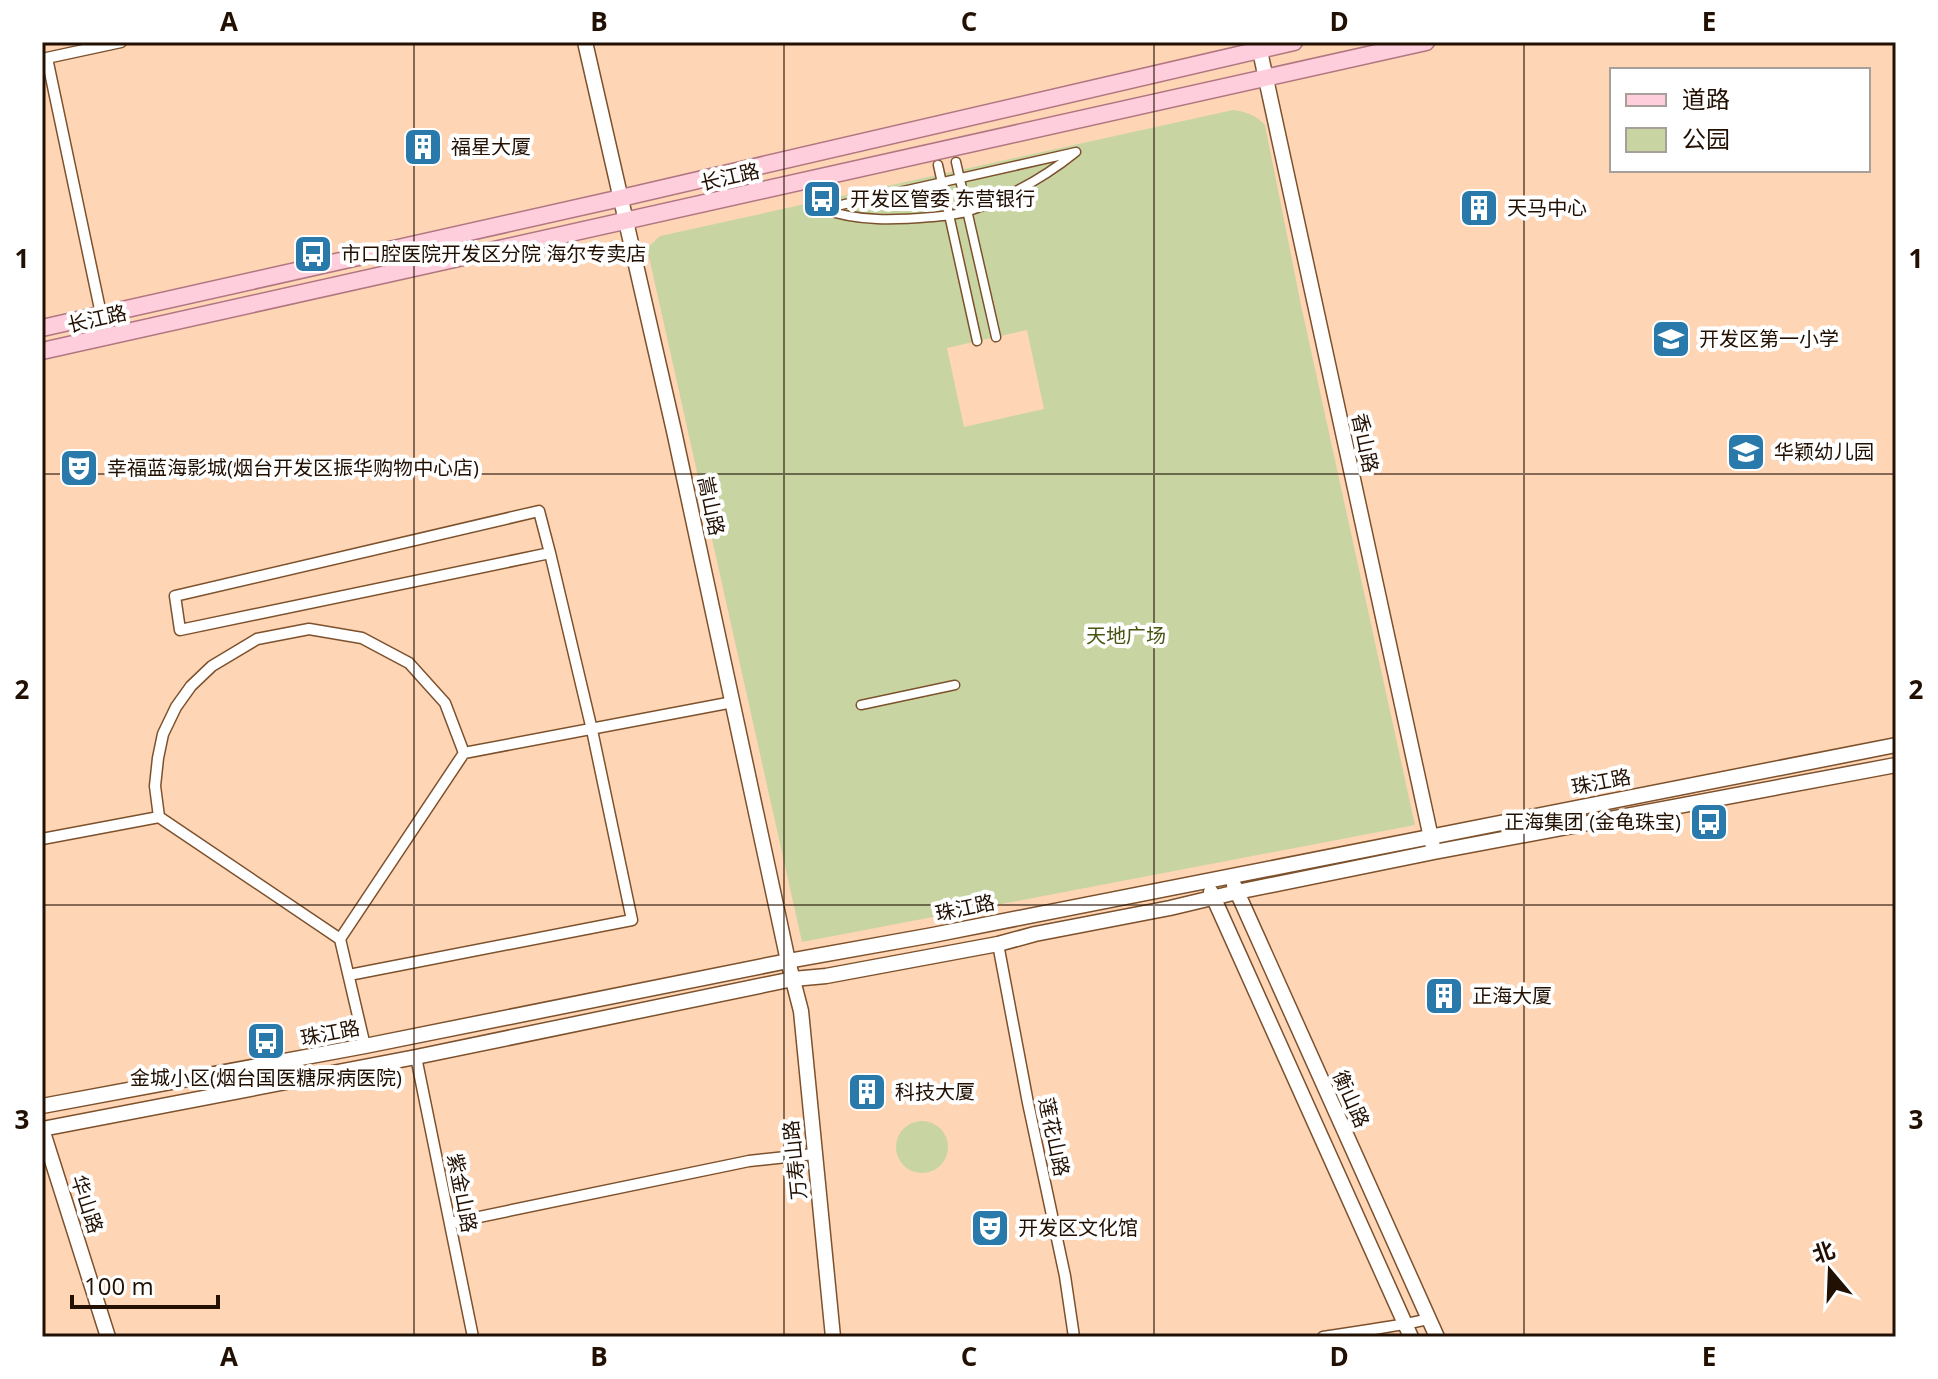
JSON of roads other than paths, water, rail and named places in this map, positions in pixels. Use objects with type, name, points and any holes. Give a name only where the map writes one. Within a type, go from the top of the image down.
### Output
[{"type":"main road","name":"嵩山路","points":[[585,42],[674,431],[793,979]]},
{"type":"main road","name":"长江路","points":[[42,328],[621,198],[1259,46],[1294,42]]},
{"type":"main road","name":"长江路","points":[[42,351],[1426,42]]},
{"type":"main road","name":"香山路","points":[[1259,46],[1434,852]]},
{"type":"main road","name":"珠江路","points":[[42,1106],[365,1046],[1896,745]]},
{"type":"main road","points":[[42,1129],[416,1057],[793,979],[826,976],[998,944],[1434,852],[1896,765]]},
{"type":"main road","name":"衡山路","points":[[1230,876],[1437,1337]]},
{"type":"main road","points":[[1207,881],[1408,1331]]},
{"type":"main road","name":"万寿山路","points":[[793,979],[801,1011],[833,1337]]},
{"type":"main road","name":"华山路","points":[[42,1129],[108,1337]]},
{"type":"street","points":[[101,314],[44,58],[121,42]]},
{"type":"street","points":[[1076,152],[1053,170],[968,212],[894,220],[840,215],[823,209],[1076,152]]},
{"type":"street","points":[[956,162],[996,337]]},
{"type":"street","points":[[938,165],[977,341]]},
{"type":"street","points":[[349,975],[632,920],[592,730],[550,553],[539,511],[175,596],[180,630],[550,553]]},
{"type":"street","points":[[159,817],[155,786],[158,758],[163,734],[176,707],[191,686],[212,666],[257,639],[309,629],[362,638],[386,650],[409,663],[445,703],[464,753]]},
{"type":"street","points":[[861,705],[955,685]]},
{"type":"street","points":[[340,939],[464,753],[733,702]]},
{"type":"street","points":[[42,839],[159,817],[340,939],[365,1046]]},
{"type":"street","name":"莲花山路","points":[[998,944],[1065,1276],[1074,1337]]},
{"type":"street","name":"紫金山路","points":[[416,1057],[473,1337]]},
{"type":"street","points":[[450,1223],[749,1161],[814,1154]]},
{"type":"street","points":[[1323,1337],[1381,1326],[1408,1331],[1429,1319]]},
{"type":"place","name":"福星大厦","points":[[423,147]]},
{"type":"place","name":"开发区管委 东营银行","points":[[822,199]]},
{"type":"place","name":"天马中心","points":[[1479,208]]},
{"type":"place","name":"市口腔医院开发区分院 海尔专卖店","points":[[313,254]]},
{"type":"place","name":"开发区第一小学","points":[[1671,339]]},
{"type":"place","name":"华颖幼儿园","points":[[1746,452]]},
{"type":"place","name":"幸福蓝海影城(烟台开发区振华购物中心店)","points":[[79,468]]},
{"type":"place","name":"正海集团 (金龟珠宝)","points":[[1709,822]]},
{"type":"place","name":"正海大厦","points":[[1444,996]]},
{"type":"place","name":"金城小区(烟台国医糖尿病医院)","points":[[266,1041]]},
{"type":"place","name":"科技大厦","points":[[867,1092]]},
{"type":"place","name":"开发区文化馆","points":[[990,1228]]},
{"type":"park label","name":"天地广场","points":[[1126,636]]}]
